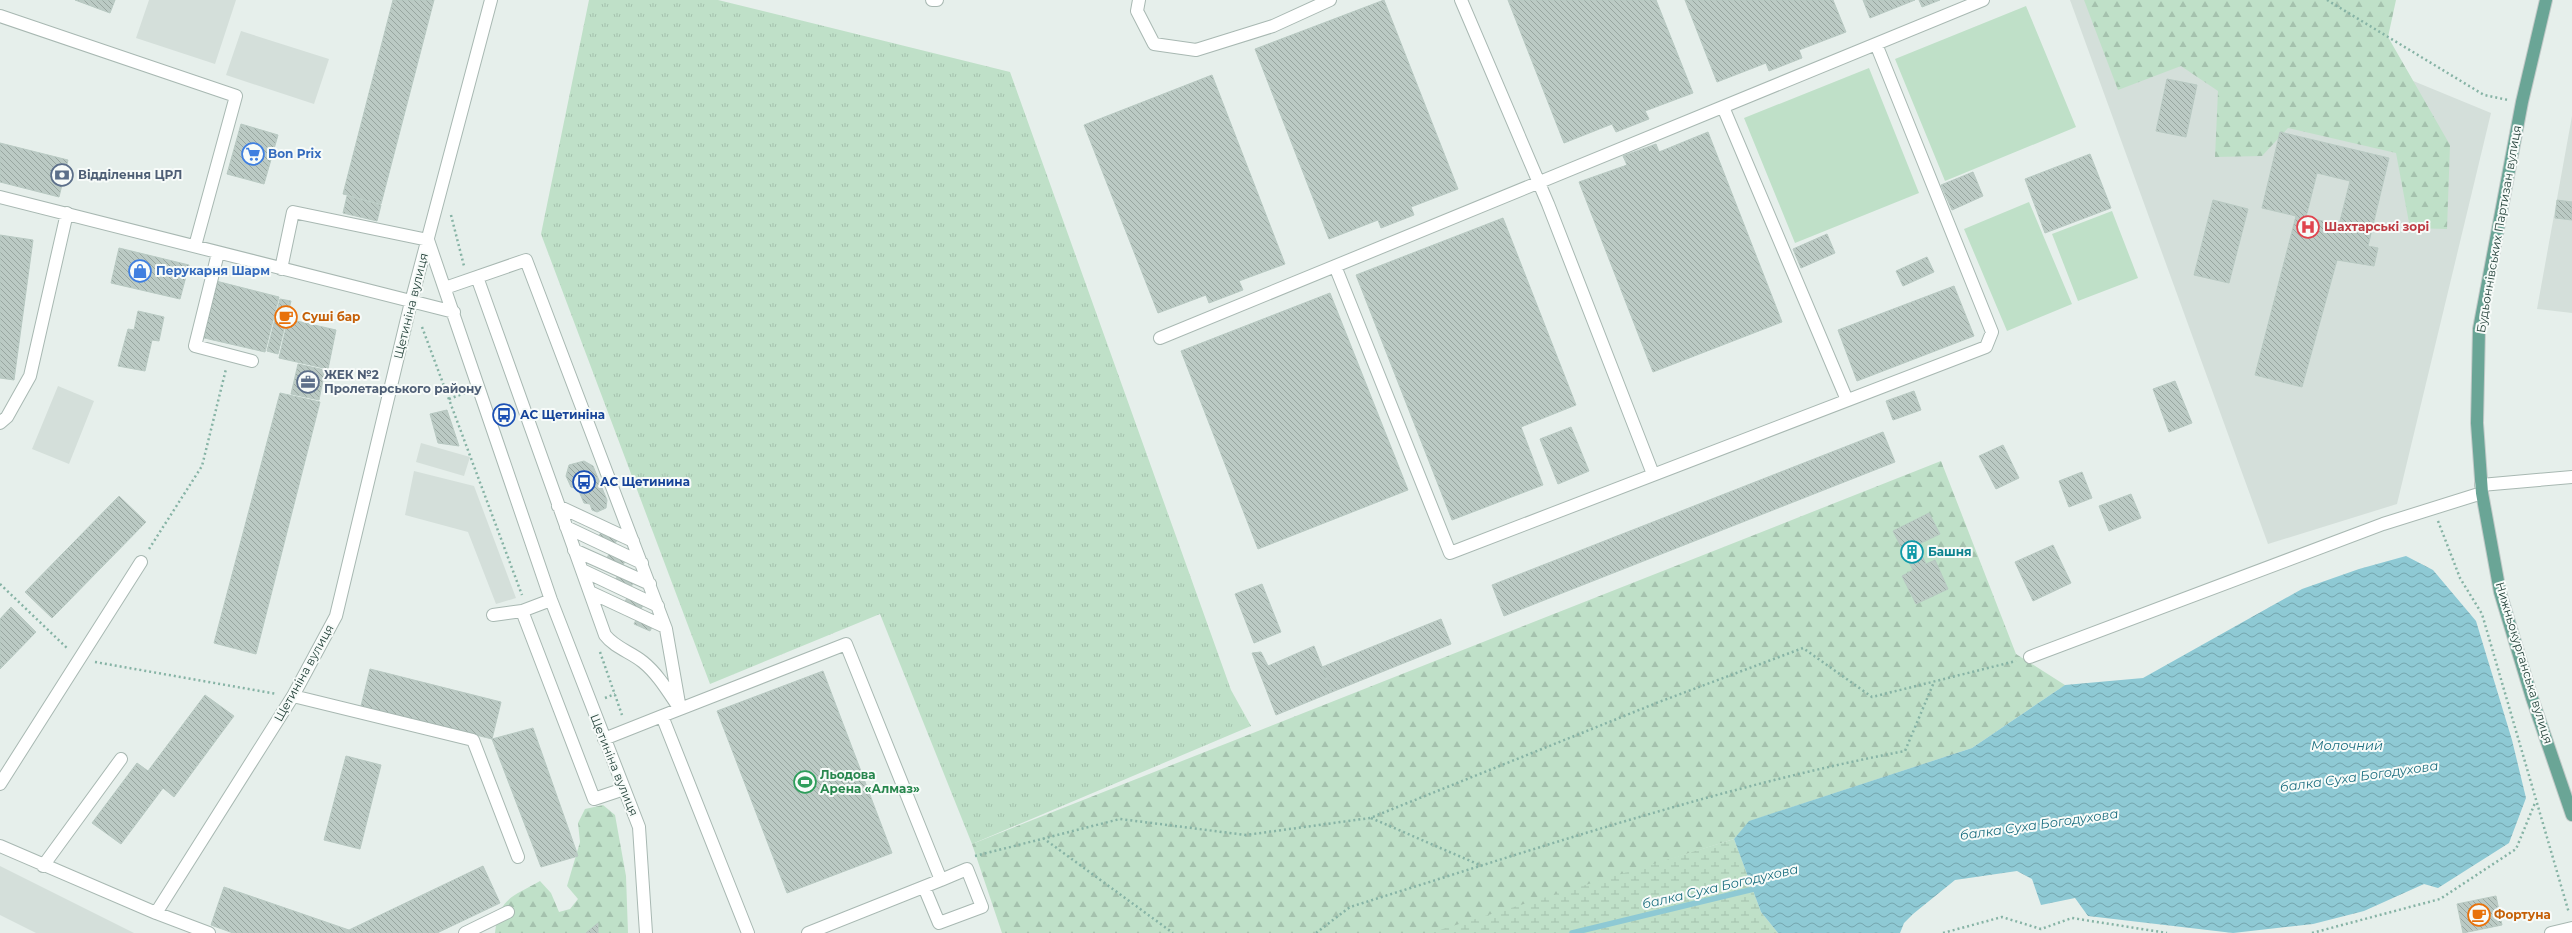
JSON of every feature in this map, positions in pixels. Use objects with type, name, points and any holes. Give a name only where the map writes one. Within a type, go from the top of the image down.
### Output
[{"type":"main road","name":"Будьоннівських Партизан вулиця","points":[[2482,489],[2477,423],[2479,329],[2522,102],[2546,0]]},
{"type":"main road","name":"Нижньокурганська вулиця","points":[[2482,489],[2500,592],[2572,815]]},
{"type":"street","name":"Щетиніна вулиця","points":[[156,913],[293,696],[336,616],[411,302],[491,0]]},
{"type":"street","points":[[932,0],[937,0]]},
{"type":"street","points":[[1139,0],[1137,11],[1154,44],[1196,50],[1273,26],[1330,0]]},
{"type":"street","points":[[1461,0],[1539,182],[1653,474]]},
{"type":"street","points":[[1160,338],[1982,0]]},
{"type":"street","points":[[0,16],[236,96],[195,246]]},
{"type":"street","points":[[1335,266],[1450,553],[1986,347],[1992,332],[1876,44]]},
{"type":"street","points":[[1723,107],[1847,400]]},
{"type":"street","points":[[0,198],[67,213],[218,253],[454,312]]},
{"type":"street","points":[[281,269],[293,212],[428,240]]},
{"type":"street","points":[[0,423],[7,417],[30,376],[67,213]]},
{"type":"street","name":"Щетиніна вулиця","points":[[428,240],[454,312],[551,600],[639,827],[646,933]]},
{"type":"street","points":[[218,253],[195,346],[252,361]]},
{"type":"street","points":[[445,288],[526,260],[658,606],[665,627],[680,709]]},
{"type":"street","points":[[477,277],[605,635],[611,643],[642,661],[652,670],[680,709]]},
{"type":"street","points":[[2030,657],[2383,524],[2433,508],[2482,489],[2572,477]]},
{"type":"street","points":[[558,506],[633,541]]},
{"type":"street","points":[[566,527],[642,563]]},
{"type":"street","points":[[574,550],[650,584]]},
{"type":"street","points":[[0,784],[141,562]]},
{"type":"street","points":[[582,570],[658,606]]},
{"type":"street","points":[[590,592],[665,627]]},
{"type":"street","points":[[493,616],[525,610],[551,600]]},
{"type":"street","points":[[525,610],[594,799],[624,789]]},
{"type":"street","points":[[604,739],[846,644],[941,880]]},
{"type":"street","points":[[293,696],[473,740],[518,857]]},
{"type":"street","points":[[662,716],[748,933]]},
{"type":"street","points":[[43,866],[121,759]]},
{"type":"street","points":[[0,846],[43,866],[156,913],[209,933]]},
{"type":"street","points":[[808,933],[967,869],[982,907],[939,923],[924,887]]},
{"type":"street","points":[[464,933],[508,912]]},
{"type":"street","points":[[2552,933],[2572,928]]},
{"type":"path","points":[[2327,0],[2484,95],[2522,102]]},
{"type":"path","points":[[422,327],[525,610]]},
{"type":"path","points":[[141,562],[202,466],[230,355]]},
{"type":"path","points":[[2433,508],[2460,578],[2482,614],[2536,803],[2570,914]]},
{"type":"path","points":[[0,584],[79,659],[293,696]]},
{"type":"path","points":[[976,856],[1120,819],[1246,835],[1370,818],[1659,702],[1803,648],[1872,697],[2030,657]]},
{"type":"path","points":[[1316,933],[1350,907],[1647,816],[1706,796],[1824,766],[1905,751],[1934,682]]},
{"type":"path","points":[[2312,933],[2440,899],[2516,849],[2536,803]]},
{"type":"path","points":[[1370,818],[1483,866]]},
{"type":"path","points":[[1043,838],[1173,933]]},
{"type":"path","points":[[1943,933],[2002,917],[2041,929],[2072,918],[2167,933]]},
{"type":"shaded area","points":[[149,0],[236,0],[215,64],[136,38]]},
{"type":"shaded area","name":"Шахтарські зорі","points":[[2070,0],[2270,0],[2355,57],[2491,113],[2397,504],[2268,544]]},
{"type":"shaded area","points":[[241,31],[329,59],[314,104],[226,75]]},
{"type":"shaded area","points":[[2572,116],[2572,313],[2537,309]]},
{"type":"shaded area","points":[[58,386],[94,401],[69,464],[32,449]]},
{"type":"shaded area","points":[[421,443],[470,457],[464,476],[416,462]]},
{"type":"shaded area","points":[[414,471],[474,486],[516,598],[496,604],[468,532],[405,515]]},
{"type":"shaded area","points":[[0,866],[134,933],[36,933],[0,915]]},
{"type":"green space","points":[[589,0],[718,0],[1010,72],[1231,690],[1251,726],[972,844],[880,614],[710,684],[541,234]]},
{"type":"green space","points":[[2084,0],[2396,0],[2388,37],[2450,145],[2447,229],[2410,228],[2396,153],[2288,128],[2262,156],[2215,157],[2218,91],[2181,66],[2118,90]]},
{"type":"green space","points":[[2026,6],[2076,127],[1945,181],[1895,59]]},
{"type":"green space","points":[[1869,68],[1919,193],[1795,243],[1744,118]]},
{"type":"green space","points":[[2029,202],[2072,304],[2007,331],[1964,229]]},
{"type":"green space","points":[[2112,211],[2138,278],[2078,301],[2052,234]]},
{"type":"green space","points":[[1941,461],[2016,654],[2065,685],[1972,748],[1750,821],[1734,839],[1439,933],[1002,933],[972,844]]},
{"type":"green space","points":[[603,805],[615,815],[626,876],[628,933],[495,933],[500,912],[508,900],[540,881],[551,893],[559,912],[570,909],[578,899],[567,886],[580,842],[578,823],[585,809]]},
{"type":"green space","points":[[1734,839],[1761,912],[1778,933],[1430,933]]},
{"type":"water","name":"Молочний","points":[[2406,556],[2433,570],[2476,621],[2512,740],[2526,798],[2509,843],[2438,888],[2424,884],[2364,911],[2313,924],[2233,933],[2088,916],[2075,898],[2041,905],[2032,879],[2017,871],[1955,880],[1913,914],[1904,923],[1900,933],[1778,933],[1761,912],[1734,839],[1749,821],[1972,748],[2065,685],[2143,678],[2302,589],[2359,569]]},
{"type":"building","points":[[75,0],[115,0],[110,13]]},
{"type":"building","points":[[393,0],[434,0],[381,204],[343,194]]},
{"type":"building","points":[[1384,0],[1458,189],[1411,207],[1414,215],[1381,228],[1378,220],[1329,239],[1255,49]]},
{"type":"building","points":[[1508,0],[1656,0],[1693,93],[1645,111],[1649,119],[1616,132],[1612,124],[1564,143]]},
{"type":"building","points":[[1685,0],[1833,0],[1846,32],[1799,50],[1802,58],[1769,71],[1766,63],[1717,82]]},
{"type":"building","points":[[1863,0],[1915,0],[1870,18]]},
{"type":"building","points":[[1919,0],[1940,0],[1922,7]]},
{"type":"building","points":[[1212,75],[1285,264],[1239,281],[1243,290],[1209,303],[1206,295],[1158,313],[1084,125]]},
{"type":"building","points":[[2167,79],[2197,85],[2186,137],[2156,131]]},
{"type":"building","name":"Bon Prix","points":[[241,124],[278,135],[264,184],[227,174]]},
{"type":"building","points":[[1708,132],[1782,322],[1653,372],[1579,182],[1627,165],[1623,156],[1656,144],[1659,152]]},
{"type":"building","points":[[2280,132],[2389,158],[2368,246],[2378,248],[2374,266],[2337,260],[2302,387],[2255,375],[2296,216],[2262,208]],"holes":[[[2317,173],[2350,181],[2339,225],[2306,217]]]},
{"type":"building","points":[[0,143],[68,160],[59,197],[0,182]]},
{"type":"building","points":[[2090,154],[2111,208],[2045,233],[2025,179]]},
{"type":"building","points":[[1973,172],[1983,196],[1952,210],[1941,185]]},
{"type":"building","points":[[347,196],[381,205],[377,221],[343,213]]},
{"type":"building","points":[[2213,200],[2248,209],[2229,283],[2194,275]]},
{"type":"building","points":[[2557,200],[2572,202],[2572,220],[2555,218]]},
{"type":"building","points":[[1503,218],[1576,405],[1521,427],[1543,485],[1452,520],[1356,275]]},
{"type":"building","points":[[1827,234],[1835,253],[1801,268],[1793,249]]},
{"type":"building","points":[[0,235],[33,240],[14,380],[0,378]]},
{"type":"building","points":[[119,248],[189,265],[180,299],[111,283]]},
{"type":"building","points":[[1927,257],[1934,272],[1903,286],[1896,271]]},
{"type":"building","points":[[212,280],[279,297],[265,352],[200,337]]},
{"type":"building","points":[[1954,286],[1974,336],[1857,381],[1838,330]]},
{"type":"building","points":[[1330,293],[1408,490],[1258,549],[1181,351]]},
{"type":"building","points":[[280,299],[291,301],[278,354],[267,351]]},
{"type":"building","points":[[138,311],[164,317],[159,341],[152,340],[145,371],[118,366],[128,329],[134,330]]},
{"type":"building","points":[[288,319],[336,330],[328,369],[279,358]]},
{"type":"building","name":"ЖЕК №2 Пролетарського району","points":[[298,364],[325,370],[319,400],[291,394]]},
{"type":"building","points":[[2175,381],[2192,423],[2169,432],[2153,389]]},
{"type":"building","points":[[1914,391],[1921,410],[1893,420],[1886,401]]},
{"type":"building","points":[[280,393],[320,402],[256,654],[214,643]]},
{"type":"building","points":[[447,410],[459,446],[438,443],[430,414]]},
{"type":"building","points":[[1571,427],[1589,471],[1558,484],[1540,439]]},
{"type":"building","points":[[1883,432],[1895,462],[1504,616],[1492,585]]},
{"type":"building","points":[[2003,445],[2019,478],[1996,489],[1979,456]]},
{"type":"building","name":"АС Щетинина","points":[[584,461],[593,466],[607,500],[606,508],[597,512],[592,510],[590,504],[584,503],[578,489],[571,487],[566,476],[569,465]]},
{"type":"building","points":[[2082,472],[2092,498],[2069,507],[2059,481]]},
{"type":"building","points":[[2131,494],[2141,518],[2109,531],[2099,506]]},
{"type":"building","points":[[119,496],[146,522],[52,618],[25,592]]},
{"type":"building","name":"Башня","points":[[1929,513],[1940,534],[1917,545],[1926,564],[1935,560],[1948,589],[1916,604],[1902,576],[1913,570],[1893,531]]},
{"type":"building","points":[[603,528],[619,535],[615,544],[599,536]]},
{"type":"building","points":[[2053,545],[2071,583],[2033,601],[2015,562]]},
{"type":"building","points":[[611,550],[627,557],[623,565],[607,558]]},
{"type":"building","points":[[620,571],[635,579],[631,587],[616,579]]},
{"type":"building","points":[[1262,584],[1281,632],[1254,643],[1235,594]]},
{"type":"building","points":[[629,593],[645,601],[641,609],[625,602]]},
{"type":"building","points":[[11,607],[36,632],[0,669],[0,619]]},
{"type":"building","points":[[638,616],[654,623],[650,631],[634,624]]},
{"type":"building","points":[[1441,619],[1451,644],[1332,692],[1322,667]]},
{"type":"building","points":[[1314,646],[1332,692],[1276,715],[1252,653],[1261,652],[1268,666]]},
{"type":"building","points":[[370,669],[501,702],[492,739],[361,706]]},
{"type":"building","name":"Льодова Арена «Алмаз»","points":[[823,671],[892,853],[787,893],[717,711]]},
{"type":"building","points":[[205,695],[234,716],[174,797],[163,788],[121,844],[92,823],[137,763],[148,771]]},
{"type":"building","points":[[533,728],[578,856],[541,867],[492,739]]},
{"type":"building","points":[[346,756],[381,765],[360,849],[324,840]]},
{"type":"building","points":[[483,866],[500,903],[437,933],[349,933],[349,930]]},
{"type":"building","points":[[224,887],[349,930],[349,933],[233,933],[211,925]]},
{"type":"building","name":"Фортуна","points":[[2496,896],[2502,925],[2463,933],[2457,904]]},
{"type":"building","points":[[598,923],[598,933],[586,933]]},
{"type":"waterway","name":"балка Суха Богодухова","points":[[1572,933],[1758,888]]},
{"type":"place","name":"Bon Prix","points":[[253,154]]},
{"type":"place","name":"Відділення ЦРЛ","points":[[62,175]]},
{"type":"place","name":"Шахтарські зорі","points":[[2308,227]]},
{"type":"place","name":"Перукарня Шарм","points":[[140,271]]},
{"type":"place","name":"Суші бар","points":[[286,317]]},
{"type":"place","name":"ЖЕК №2 Пролетарського району","points":[[308,382]]},
{"type":"place","name":"АС Щетиніна","points":[[504,415]]},
{"type":"place","name":"АС Щетинина","points":[[584,482]]},
{"type":"place","name":"Башня","points":[[1912,552]]},
{"type":"place","name":"Льодова Арена «Алмаз»","points":[[805,782]]},
{"type":"place","name":"Фортуна","points":[[2479,915]]}]
